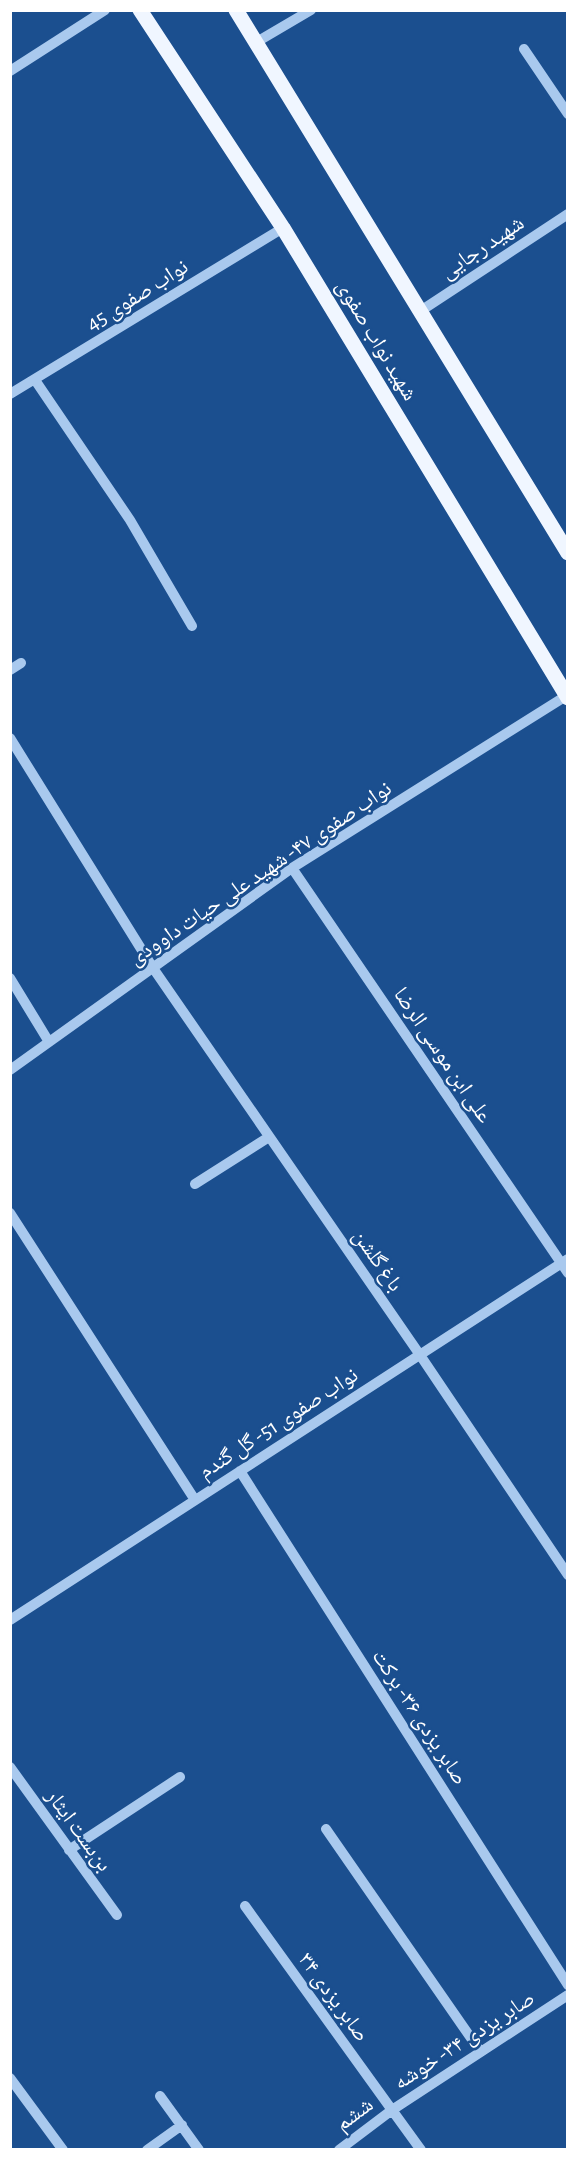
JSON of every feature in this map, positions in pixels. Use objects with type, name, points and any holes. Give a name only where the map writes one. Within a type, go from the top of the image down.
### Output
[{"type":"main road","name":"شهید نواب صفوی","points":[[140,10],[283,228],[567,697]]},
{"type":"main road","points":[[236,10],[567,554]]},
{"type":"street","points":[[10,71],[105,10]]},
{"type":"street","points":[[255,43],[311,10]]},
{"type":"street","points":[[524,50],[567,114]]},
{"type":"street","name":"شهید رجایی","points":[[419,312],[567,214]]},
{"type":"street","name":"نواب صفوی 45","points":[[10,394],[283,228]]},
{"type":"street","points":[[35,380],[130,520],[192,626]]},
{"type":"street","points":[[10,670],[21,663]]},
{"type":"street","name":"نواب صفوی ۴۷- شهید علی حیات داوودی","points":[[10,1070],[292,868],[567,697]]},
{"type":"street","name":"باغ گلشن","points":[[10,738],[153,968],[420,1355],[567,1575]]},
{"type":"street","name":"علی ابن موسی الرضا","points":[[292,868],[565,1265]]},
{"type":"street","points":[[10,978],[49,1042]]},
{"type":"street","points":[[195,1184],[269,1137]]},
{"type":"street","points":[[10,1213],[195,1500]]},
{"type":"street","name":"نواب صفوی 51- گل گندم","points":[[10,1620],[420,1355],[565,1265]]},
{"type":"street","name":"صابر یزدی ۳۶- برکت","points":[[240,1471],[567,1985]]},
{"type":"street","name":"بن‌بست ایثار","points":[[10,1767],[117,1916]]},
{"type":"street","points":[[69,1850],[180,1777]]},
{"type":"street","points":[[326,1829],[480,2051]]},
{"type":"street","name":"صابر یزدی ۳۴","points":[[245,1906],[392,2110]]},
{"type":"street","name":"صابر یزدی ۳۴- خوشه","points":[[421,2150],[392,2110],[567,1995]]},
{"type":"street","points":[[10,2078],[63,2150]]},
{"type":"street","points":[[160,2096],[199,2150]]},
{"type":"street","name":"ششم","points":[[339,2150],[392,2110]]},
{"type":"street","points":[[147,2150],[182,2125]]}]
